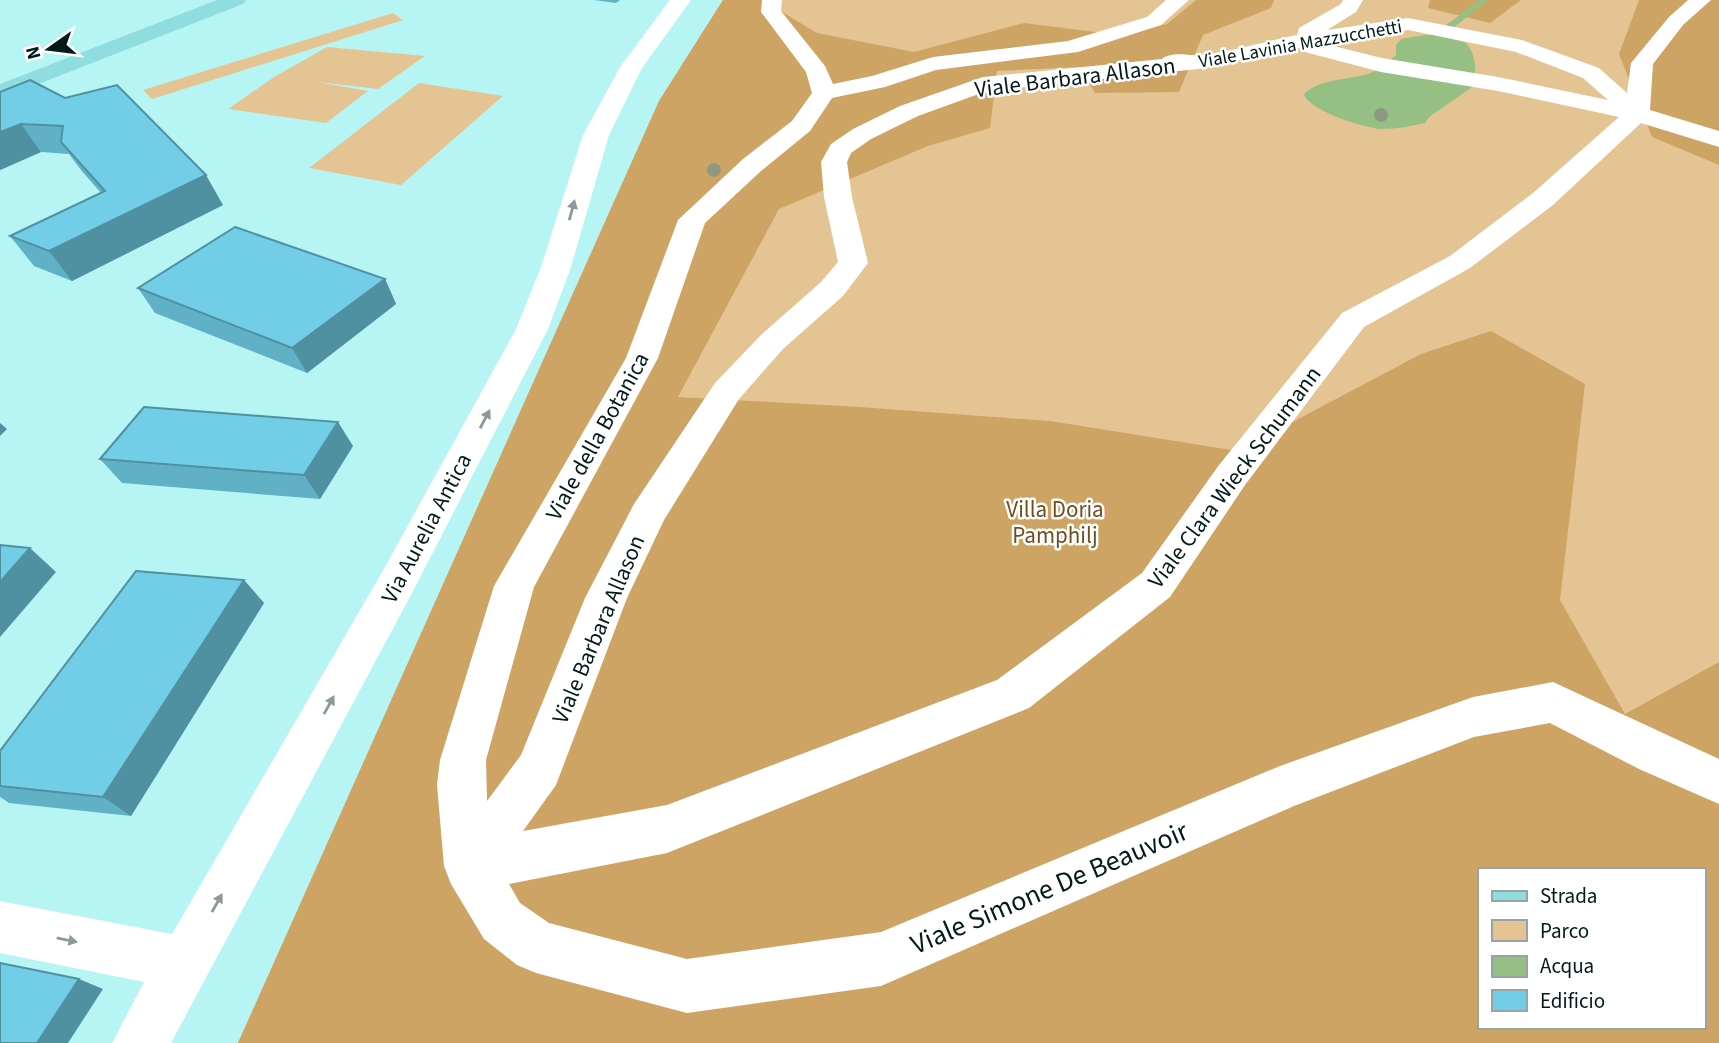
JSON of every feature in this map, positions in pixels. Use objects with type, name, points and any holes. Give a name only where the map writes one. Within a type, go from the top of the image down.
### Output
[{"type":"main road","points":[[0,92],[236,0]]},
{"type":"street","name":"Via Aurelia Antica","points":[[140,1043],[399,579],[532,330],[556,267],[596,135],[631,67],[681,0]]},
{"type":"street","points":[[772,0],[771,12],[817,71],[824,93],[877,82],[933,64],[1070,47],[1154,21],[1179,0]]},
{"type":"street","points":[[1294,42],[1349,8],[1353,0]]},
{"type":"street","points":[[1637,114],[1642,63],[1676,21],[1702,0]]},
{"type":"street","name":"Viale Lavinia Mazzucchetti","points":[[1025,54],[1198,62],[1294,42],[1408,24],[1522,47],[1591,73],[1637,114]]},
{"type":"street","points":[[1294,42],[1381,65],[1497,84],[1637,114],[1719,139]]},
{"type":"street","name":"Viale Barbara Allason","points":[[469,866],[539,769],[606,598],[648,514],[727,391],[772,342],[832,289],[853,263],[838,197],[834,162],[840,149],[909,111],[983,83],[1198,62]]},
{"type":"street","name":"Viale della Botanica","points":[[461,785],[463,760],[514,586],[642,358],[692,220],[801,125],[824,93]]},
{"type":"street","name":"Viale Clara Wieck Schumann","points":[[469,866],[667,829],[1013,694],[1156,585],[1232,475],[1353,320],[1460,262],[1543,199],[1637,114]]},
{"type":"street","name":"Viale Simone De Beauvoir","points":[[461,785],[469,866],[502,921],[536,946],[687,986],[881,959],[1280,789],[1474,717],[1553,702],[1655,754],[1719,782]]},
{"type":"street","points":[[0,928],[184,963]]},
{"type":"green space","name":"Villa Doria Pamphilj","points":[[723,0],[1719,0],[1719,1043],[238,1043],[659,101]]},
{"type":"green space","name":"Villa Doria Pamphilj","points":[[723,0],[762,0],[817,33],[914,52],[1024,23],[1119,35],[1167,24],[1196,0],[1274,0],[1271,8],[1203,35],[1179,92],[1095,93],[1079,67],[997,71],[990,128],[928,146],[779,209],[678,397],[1050,421],[1238,451],[1421,354],[1491,331],[1585,384],[1560,600],[1625,714],[1719,662],[1719,1043],[238,1043],[659,101]]},
{"type":"green space","points":[[1430,0],[1521,0],[1490,23],[1428,8]]},
{"type":"green space","points":[[1639,0],[1719,0],[1719,165],[1652,137],[1619,54]]},
{"type":"green space","points":[[393,13],[403,20],[152,99],[143,90]]},
{"type":"green space","points":[[327,47],[425,56],[378,89],[317,82],[368,91],[326,123],[228,109],[274,77]]},
{"type":"green space","points":[[419,83],[503,96],[401,185],[309,168]]},
{"type":"water","points":[[1439,35],[1466,43],[1474,58],[1475,85],[1429,117],[1425,123],[1388,129],[1363,126],[1327,113],[1304,95],[1324,83],[1372,73],[1396,55],[1396,45],[1401,39]]},
{"type":"building","points":[[30,80],[65,98],[117,85],[206,175],[49,251],[10,236],[105,191],[61,142],[63,126],[21,124],[0,132],[0,92]]},
{"type":"building","points":[[235,227],[385,279],[292,348],[138,288]]},
{"type":"building","points":[[144,407],[338,422],[304,475],[100,459]]},
{"type":"building","points":[[0,545],[30,548],[0,582]]},
{"type":"building","points":[[136,571],[244,580],[103,797],[0,786],[0,751]]},
{"type":"building","points":[[0,963],[79,979],[37,1043],[0,1043]]},
{"type":"waterway","points":[[1439,35],[1484,0]]}]
